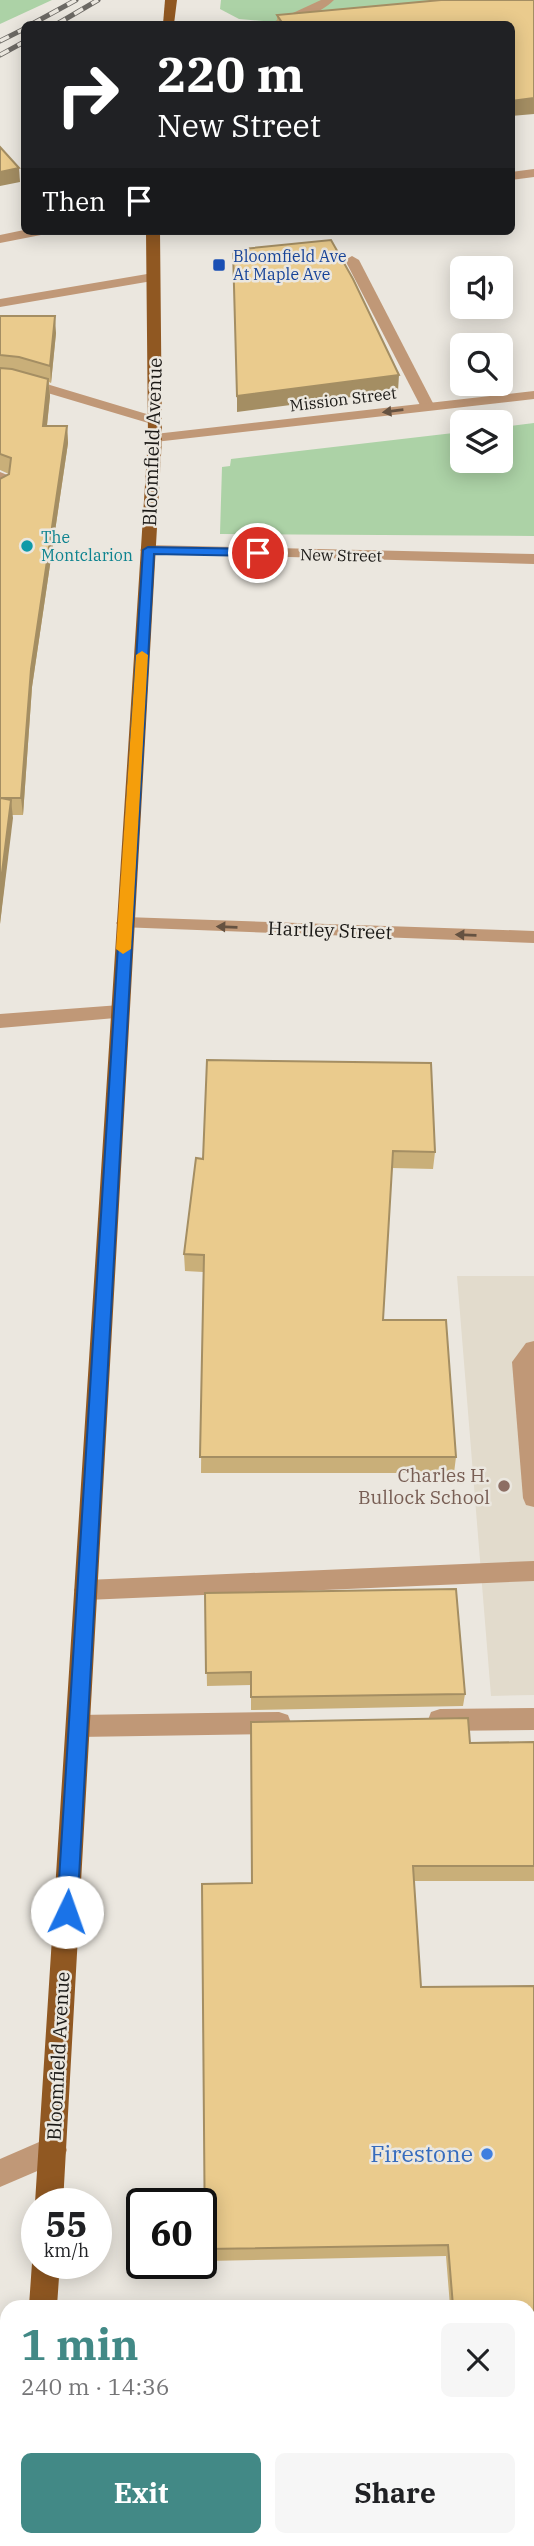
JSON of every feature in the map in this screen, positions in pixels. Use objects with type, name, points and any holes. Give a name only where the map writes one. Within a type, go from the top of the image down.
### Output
[{"type":"main road","points":[[169,21],[171,0]]},
{"type":"main road","name":"Bloomfield Avenue","points":[[50,2188],[155,438],[153,235]]},
{"type":"main road","points":[[43,2300],[45,2279]]},
{"type":"street","points":[[282,21],[320,6],[327,0]]},
{"type":"street","points":[[515,175],[534,173]]},
{"type":"street","points":[[0,239],[21,235]]},
{"type":"street","points":[[352,260],[428,407]]},
{"type":"street","points":[[0,303],[153,277]]},
{"type":"street","points":[[0,378],[15,379],[155,421]]},
{"type":"street","name":"Mission Street","points":[[155,438],[534,395]]},
{"type":"street","points":[[0,476],[3,476],[0,491]]},
{"type":"street","name":"New Street","points":[[148,550],[534,559]]},
{"type":"street","name":"Hartley Street","points":[[125,923],[534,937]]},
{"type":"street","points":[[0,1021],[120,1012]]},
{"type":"street","points":[[534,1349],[523,1362],[534,1498]]},
{"type":"street","points":[[86,1590],[534,1571]]},
{"type":"street","points":[[424,1720],[534,1719]]},
{"type":"street","points":[[78,1726],[299,1723]]},
{"type":"street","points":[[0,2173],[53,2150]]},
{"type":"shaded area","name":"Charles H. Bullock School","points":[[457,1276],[534,1276],[534,1695],[491,1696]]},
{"type":"green space","points":[[0,0],[52,0],[0,24]]},
{"type":"green space","points":[[221,0],[437,0],[402,7],[284,21],[239,19],[220,9]]},
{"type":"green space","points":[[534,423],[534,536],[220,534],[222,467],[230,466],[231,459],[450,433],[450,473],[513,473],[513,426]]},
{"type":"building","points":[[441,0],[534,0],[534,98],[515,100],[515,21],[281,21],[277,15]]},
{"type":"building","points":[[0,147],[19,168],[0,172]]},
{"type":"building","points":[[331,240],[353,279],[399,375],[237,396],[233,250]]},
{"type":"building","points":[[0,316],[55,316],[50,366],[19,357],[0,355]]},
{"type":"building","points":[[0,368],[48,379],[43,426],[67,426],[31,669],[21,798],[1,798],[11,800],[0,889],[0,479],[9,474],[11,458],[0,454]]},
{"type":"building","points":[[207,1060],[431,1063],[435,1152],[393,1151],[383,1320],[446,1320],[456,1457],[200,1457],[204,1255],[184,1254],[196,1158],[203,1159]]},
{"type":"building","points":[[456,1589],[465,1694],[251,1697],[251,1672],[206,1673],[205,1593]]},
{"type":"building","points":[[468,1718],[470,1743],[534,1742],[534,1866],[413,1866],[421,1987],[534,1986],[534,2300],[453,2300],[448,2245],[217,2249],[217,2188],[204,2188],[202,1884],[252,1883],[251,1722]]},
{"type":"railway","points":[[38,21],[76,0]]},
{"type":"railway","points":[[62,21],[98,0]]},
{"type":"railway","points":[[0,41],[21,30]]},
{"type":"railway","points":[[0,55],[21,44]]},
{"type":"slow traffic","points":[[123,949],[142,655]]},
{"type":"place","name":"Bloomfield Ave At Maple Ave","points":[[219,265]]},
{"type":"place","name":"The Montclarion","points":[[27,546]]},
{"type":"place","name":"Charles H. Bullock School","points":[[504,1486]]},
{"type":"place","name":"Firestone","points":[[487,2154]]},
{"type":"route","points":[[67,1912],[148,550],[258,553]]}]
